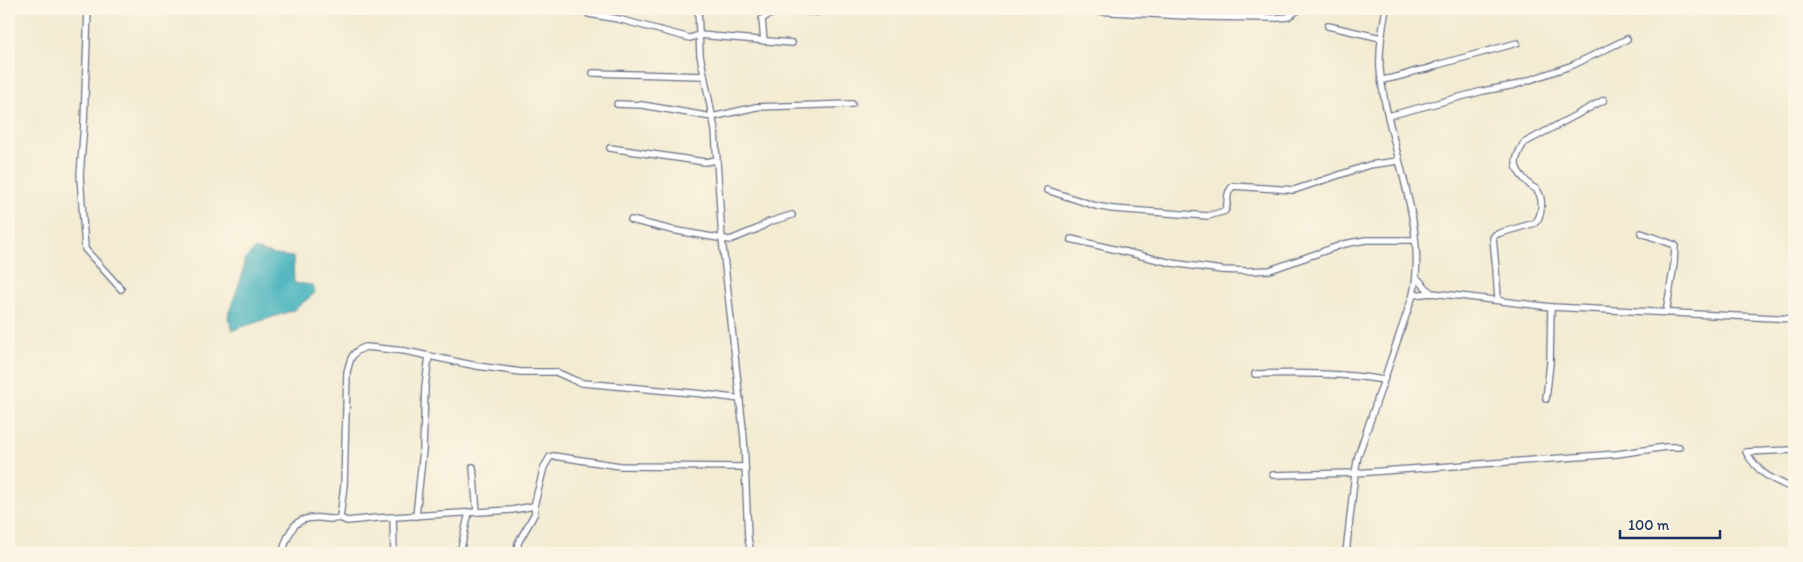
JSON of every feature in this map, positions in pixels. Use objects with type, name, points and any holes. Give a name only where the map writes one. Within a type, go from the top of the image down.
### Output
[{"type":"street","points":[[88,9],[84,124],[80,175],[85,249],[121,289]]},
{"type":"street","points":[[698,9],[704,76],[715,130],[722,239],[744,438],[748,538],[751,553]]},
{"type":"street","points":[[1077,10],[1277,18],[1288,16],[1300,9]]},
{"type":"street","points":[[1346,553],[1358,456],[1413,295],[1416,277],[1412,219],[1388,116],[1382,80],[1381,38],[1386,9]]},
{"type":"street","points":[[764,41],[762,19],[768,14],[788,11],[818,12]]},
{"type":"street","points":[[589,14],[618,19],[690,38],[699,35],[792,43]]},
{"type":"street","points":[[1328,26],[1381,38]]},
{"type":"street","points":[[1388,116],[1483,91],[1514,85],[1573,65],[1627,39]]},
{"type":"street","points":[[1382,80],[1408,75],[1517,43]]},
{"type":"street","points":[[593,73],[704,76]]},
{"type":"street","points":[[1498,300],[1493,238],[1500,233],[1535,223],[1541,214],[1540,198],[1537,190],[1518,172],[1515,163],[1517,154],[1524,143],[1604,100]]},
{"type":"street","points":[[617,104],[642,105],[712,117],[756,107],[852,104]]},
{"type":"street","points":[[610,148],[705,162],[717,160]]},
{"type":"street","points":[[1047,190],[1113,209],[1208,216],[1225,211],[1227,208],[1228,192],[1233,186],[1294,190],[1369,165],[1398,161]]},
{"type":"street","points":[[631,220],[672,230],[730,240],[770,222],[792,215]]},
{"type":"street","points":[[1641,233],[1675,245],[1674,264],[1666,313]]},
{"type":"street","points":[[1070,240],[1172,263],[1222,270],[1247,271],[1270,270],[1344,244],[1366,240],[1414,240]]},
{"type":"street","points":[[1416,277],[1431,293]]},
{"type":"street","points":[[1413,295],[1431,293],[1551,307],[1794,319]]},
{"type":"street","points":[[1546,399],[1550,363],[1551,307]]},
{"type":"street","points":[[340,518],[344,485],[346,387],[351,357],[356,351],[366,347],[522,372],[556,372],[583,382],[740,399]]},
{"type":"street","points":[[416,516],[423,450],[425,387],[430,356]]},
{"type":"street","points":[[1255,374],[1348,374],[1384,380]]},
{"type":"street","points":[[1273,475],[1355,473],[1617,454],[1679,447]]},
{"type":"street","points":[[1794,450],[1746,452],[1756,467],[1773,480],[1794,490]]},
{"type":"street","points":[[517,553],[518,543],[535,513],[534,506],[544,467],[548,460],[554,456],[620,466],[745,467]]},
{"type":"street","points":[[474,467],[477,512]]},
{"type":"street","points":[[282,553],[294,525],[300,520],[319,518],[333,520],[340,518],[347,522],[512,510],[534,506]]},
{"type":"street","points":[[460,553],[470,512]]},
{"type":"street","points":[[393,518],[394,553]]},
{"type":"water","points":[[255,249],[276,255],[293,257],[294,283],[313,285],[315,293],[294,310],[233,330],[228,319],[229,312],[243,273],[244,260]]}]
